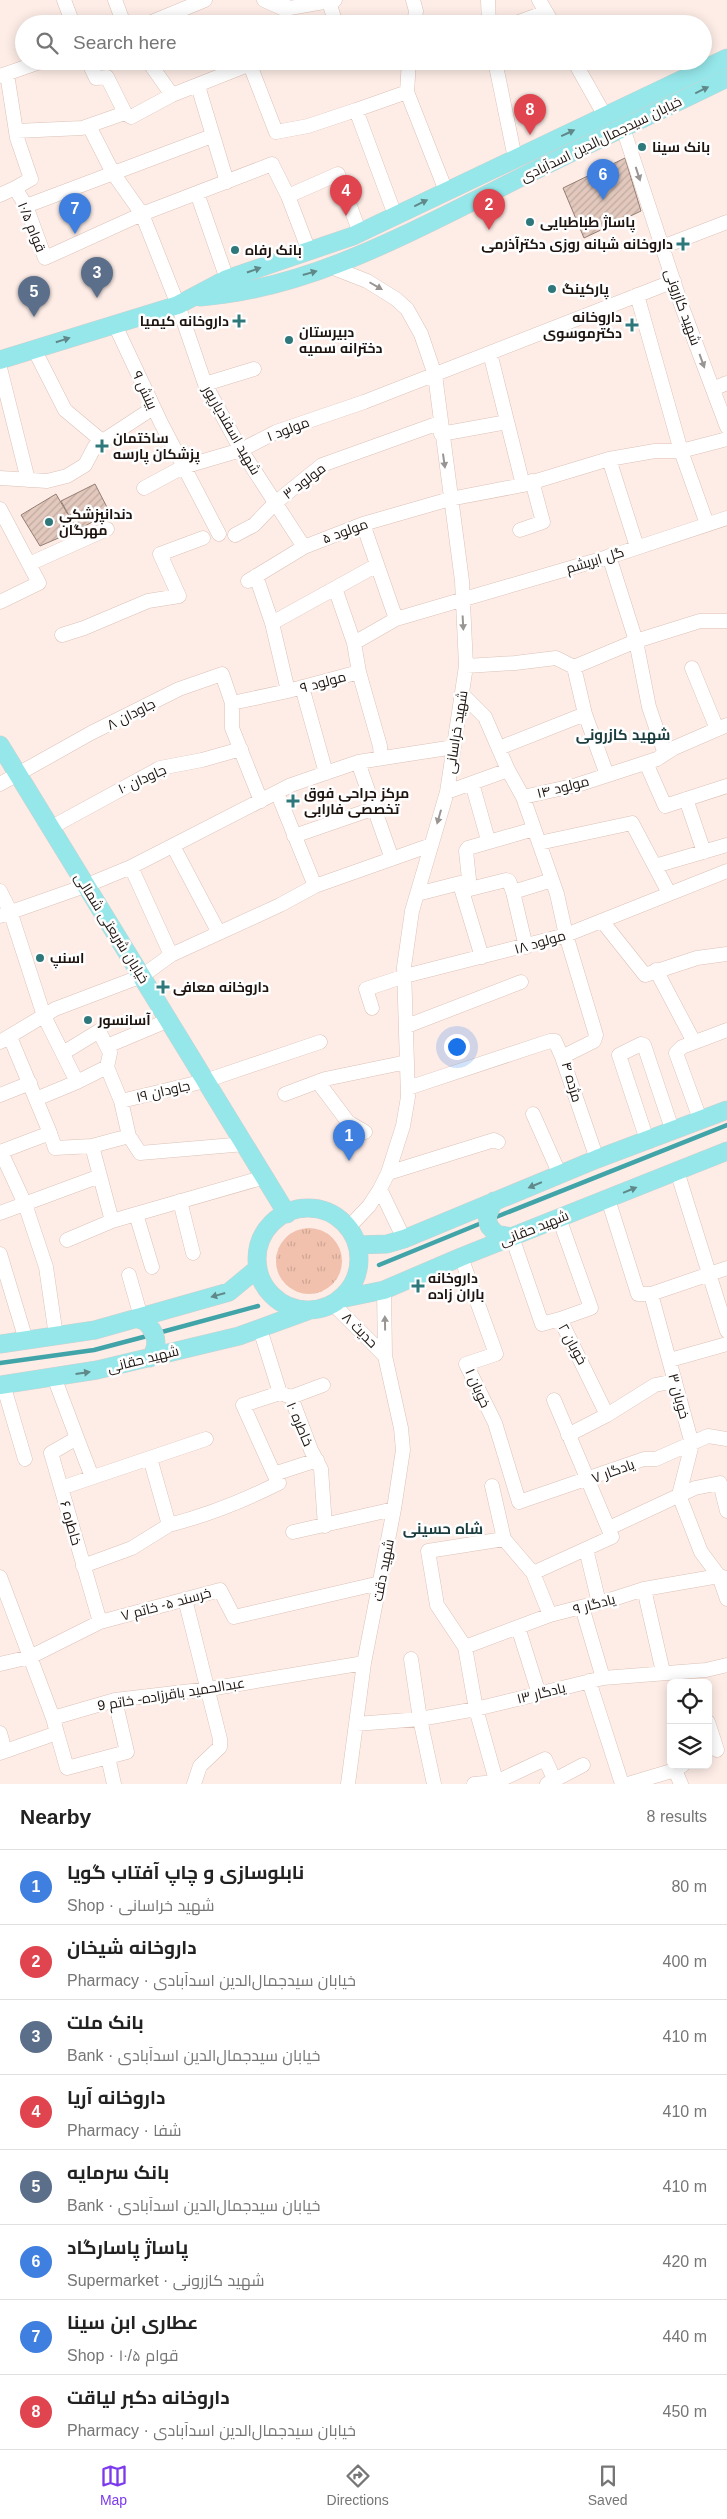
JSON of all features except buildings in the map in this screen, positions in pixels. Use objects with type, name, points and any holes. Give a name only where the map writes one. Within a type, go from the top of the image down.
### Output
[{"type":"main road","name":"خیابان سیدجمال‌الدین اسدآبادی","points":[[712,65],[727,58]]},
{"type":"main road","name":"خیابان سیدجمال‌الدین اسدآبادی","points":[[0,360],[178,305],[228,279],[360,233],[702,70]]},
{"type":"main road","name":"خیابان سیدجمال‌الدین اسدآبادی","points":[[194,298],[234,295],[331,267],[438,220],[727,78]]},
{"type":"main road","name":"خیابان شریعتی شمالی","points":[[0,745],[287,1214]]},
{"type":"main road","points":[[358,1245],[387,1244],[404,1239],[672,1129],[727,1110]]},
{"type":"main road","name":"شهید حقانی","points":[[337,1302],[384,1290],[512,1236],[727,1151]]},
{"type":"main road","points":[[494,1201],[487,1216],[489,1226],[496,1234],[512,1236]]},
{"type":"main road","points":[[306,1208],[318,1209],[330,1213],[348,1228],[358,1245],[360,1259],[352,1286],[337,1302],[310,1310],[296,1309],[282,1303],[271,1294],[262,1282],[257,1255],[264,1235],[278,1218],[306,1208]]},
{"type":"main road","points":[[0,1344],[96,1330],[229,1292],[258,1268]]},
{"type":"main road","name":"شهید حقانی","points":[[1,1384],[97,1370],[150,1358],[239,1336],[310,1310]]},
{"type":"main road","points":[[138,1318],[146,1322],[155,1337],[156,1346],[150,1358]]},
{"type":"street","points":[[64,0],[70,15]]},
{"type":"street","points":[[115,0],[121,15]]},
{"type":"street","points":[[168,15],[204,0]]},
{"type":"street","points":[[264,0],[283,4],[332,1],[334,15]]},
{"type":"street","points":[[413,0],[415,15]]},
{"type":"street","points":[[488,0],[489,15]]},
{"type":"street","points":[[4,75],[18,70]]},
{"type":"street","points":[[92,70],[96,78],[107,77],[125,113],[131,117],[172,95],[237,70]]},
{"type":"street","points":[[154,70],[172,95]]},
{"type":"street","points":[[256,70],[276,132],[308,126],[408,92]]},
{"type":"street","points":[[409,70],[408,92],[446,191]]},
{"type":"street","points":[[497,70],[515,158]]},
{"type":"street","points":[[579,70],[605,116]]},
{"type":"street","name":"قوام ۱۰/۵","points":[[4,75],[16,132],[31,180],[15,188],[26,206],[44,258],[142,214]]},
{"type":"street","points":[[198,86],[227,182]]},
{"type":"street","points":[[356,110],[395,216]]},
{"type":"street","points":[[16,132],[82,128],[125,113]]},
{"type":"street","name":"شهید اسفندیارپور","points":[[89,126],[113,173],[142,214],[178,305],[205,384],[242,450],[304,546]]},
{"type":"street","name":"شهید کازرونی","points":[[623,128],[662,247],[727,427]]},
{"type":"street","points":[[26,206],[212,136]]},
{"type":"street","points":[[142,214],[272,164],[288,196],[309,251]]},
{"type":"street","points":[[288,196],[338,174],[360,233]]},
{"type":"street","points":[[0,195],[15,188]]},
{"type":"street","points":[[197,193],[228,279]]},
{"type":"street","points":[[662,247],[727,222]]},
{"type":"street","name":"شهید خراسانی","points":[[331,267],[379,287],[407,309],[421,334],[434,375],[462,581],[466,666],[446,792],[412,911],[405,976],[408,1088],[403,1126],[388,1173],[380,1189],[369,1206],[348,1228]]},
{"type":"street","name":"مولود ۱","points":[[144,488],[183,467],[242,450],[276,432],[434,375],[674,281]]},
{"type":"street","points":[[637,296],[681,451],[707,524]]},
{"type":"street","name":"بینش ۹","points":[[114,325],[153,408],[219,534]]},
{"type":"street","points":[[34,350],[66,410],[102,441]]},
{"type":"street","points":[[490,353],[507,422],[543,522],[520,530]]},
{"type":"street","points":[[0,368],[28,480]]},
{"type":"street","points":[[205,384],[254,369]]},
{"type":"street","points":[[713,388],[727,383]]},
{"type":"street","points":[[0,478],[47,481],[67,476],[85,465],[94,446],[153,408]]},
{"type":"street","name":"مولود ۳","points":[[235,535],[254,525],[275,503],[322,464],[440,429],[507,422]]},
{"type":"street","name":"مولود ۵","points":[[272,623],[252,578],[304,546],[363,524],[450,499],[528,483],[609,459],[655,451],[681,451],[727,439]]},
{"type":"street","points":[[609,459],[637,547]]},
{"type":"street","points":[[0,509],[39,583],[0,602]]},
{"type":"street","name":"گل ابریشم","points":[[462,601],[727,518]]},
{"type":"street","points":[[363,524],[396,619]]},
{"type":"street","points":[[29,564],[107,529]]},
{"type":"street","points":[[0,543],[13,536]]},
{"type":"street","points":[[62,635],[84,628],[148,601],[179,596],[160,554],[202,538]]},
{"type":"street","points":[[609,556],[636,641],[649,707],[665,754]]},
{"type":"street","points":[[288,691],[272,623],[377,564]]},
{"type":"street","name":"مولود ۹","points":[[232,703],[288,691],[359,672],[354,643],[335,588]]},
{"type":"street","points":[[354,643],[396,619],[462,601]]},
{"type":"street","points":[[466,666],[556,658],[574,667],[636,641],[700,621],[727,621]]},
{"type":"street","points":[[574,667],[585,714],[607,775]]},
{"type":"street","points":[[692,668],[722,727]]},
{"type":"street","points":[[359,672],[380,746],[381,758]]},
{"type":"street","name":"جاودان ۸","points":[[17,773],[180,689],[222,674],[232,703]]},
{"type":"street","points":[[302,687],[326,773]]},
{"type":"street","name":"مولود ۱۴","points":[[462,694],[485,717],[508,770],[523,797],[577,785],[646,763],[722,727]]},
{"type":"street","points":[[232,703],[232,728],[261,801]]},
{"type":"street","points":[[499,748],[585,714]]},
{"type":"street","points":[[5,913],[131,868],[277,792],[326,773],[358,762],[454,747]]},
{"type":"street","name":"جاودان ۱۰","points":[[50,828],[160,768],[202,760],[241,749]]},
{"type":"street","points":[[358,762],[392,859]]},
{"type":"street","points":[[646,763],[665,806],[726,791]]},
{"type":"street","points":[[446,792],[508,770]]},
{"type":"street","points":[[0,784],[17,773]]},
{"type":"street","points":[[472,783],[488,840]]},
{"type":"street","points":[[277,792],[315,886]]},
{"type":"street","name":"مژده ۴","points":[[523,797],[552,880],[566,935],[596,1035],[594,1042],[562,1058],[597,1159]]},
{"type":"street","points":[[686,800],[704,852]]},
{"type":"street","points":[[294,836],[375,808]]},
{"type":"street","points":[[539,843],[632,823],[669,893]]},
{"type":"street","points":[[482,957],[466,890],[466,850],[488,840],[534,829]]},
{"type":"street","points":[[245,1144],[140,1153],[129,1136],[92,1146],[55,1148],[30,1083],[5,1039],[55,1009],[142,976],[171,955],[280,905],[315,886],[431,845]]},
{"type":"street","points":[[655,866],[727,845]]},
{"type":"street","points":[[174,846],[219,933]]},
{"type":"street","points":[[131,868],[171,955]]},
{"type":"street","name":"مولود ۱۸","points":[[372,1008],[366,989],[405,976],[526,947],[566,935],[727,871]]},
{"type":"street","points":[[466,890],[508,880],[513,892],[526,947]]},
{"type":"street","points":[[513,892],[552,880]]},
{"type":"street","points":[[417,894],[460,883],[466,890]]},
{"type":"street","points":[[0,891],[5,913],[44,1016],[77,1082]]},
{"type":"street","points":[[602,921],[645,975],[697,958],[727,954]]},
{"type":"street","points":[[656,970],[694,1042]]},
{"type":"street","points":[[407,1026],[521,982]]},
{"type":"street","points":[[107,1046],[169,1020]]},
{"type":"street","points":[[700,1119],[676,1053],[678,1049],[727,1030]]},
{"type":"street","points":[[63,1053],[99,1031],[110,1053],[108,1067],[121,1101]]},
{"type":"street","points":[[408,1088],[550,1041],[555,1041],[558,1044],[562,1058]]},
{"type":"street","name":"جاودان ۱۹","points":[[129,1136],[121,1101],[205,1081],[320,1042]]},
{"type":"street","points":[[647,1140],[619,1055],[641,1044],[644,1045],[672,1129]]},
{"type":"street","points":[[286,1094],[318,1082],[407,1062]]},
{"type":"street","points":[[36,1099],[108,1067]]},
{"type":"street","points":[[318,1082],[348,1122],[365,1132]]},
{"type":"street","points":[[0,1096],[30,1083]]},
{"type":"street","points":[[533,1114],[560,1175]]},
{"type":"street","points":[[50,1133],[0,1152],[25,1204],[46,1267],[56,1336]]},
{"type":"street","points":[[388,1173],[494,1140],[498,1142]]},
{"type":"street","points":[[92,1146],[112,1221]]},
{"type":"street","points":[[677,1171],[727,1331]]},
{"type":"street","points":[[0,1213],[100,1176]]},
{"type":"street","points":[[67,1240],[112,1221],[265,1177]]},
{"type":"street","points":[[380,1189],[404,1239]]},
{"type":"street","points":[[608,1199],[638,1294],[650,1294],[727,1268]]},
{"type":"street","points":[[180,1201],[194,1253]]},
{"type":"street","points":[[136,1214],[152,1267]]},
{"type":"street","points":[[558,1218],[591,1308],[560,1319]]},
{"type":"street","name":"خوبان ۲","points":[[512,1236],[542,1324],[560,1319],[607,1415]]},
{"type":"street","points":[[0,1254],[26,1340]]},
{"type":"street","name":"خوبان ۱","points":[[461,1257],[496,1354],[466,1364],[495,1424],[511,1481]]},
{"type":"street","points":[[129,1275],[138,1318]]},
{"type":"street","name":"شهید دقت","points":[[348,1784],[364,1664],[394,1509],[403,1450],[402,1428],[386,1356],[384,1290]]},
{"type":"street","name":"خوبان ۳","points":[[650,1294],[692,1444],[679,1496]]},
{"type":"street","name":"حدیث ۸","points":[[337,1302],[386,1356]]},
{"type":"street","name":"خاطره ۱۰","points":[[260,1329],[285,1395],[321,1469],[325,1526]]},
{"type":"street","points":[[670,1360],[727,1344]]},
{"type":"street","points":[[54,1377],[92,1477]]},
{"type":"street","points":[[568,1436],[607,1415],[655,1385],[675,1381]]},
{"type":"street","points":[[1,1384],[25,1459]]},
{"type":"street","points":[[83,1566],[132,1548],[169,1525],[208,1515],[279,1484],[243,1406],[323,1385]]},
{"type":"street","points":[[533,1573],[612,1537],[554,1400]]},
{"type":"street","name":"یادگار ۷","points":[[511,1481],[519,1502],[588,1480],[644,1459],[656,1459],[708,1436],[727,1439]]},
{"type":"street","name":"خاطره ۶","points":[[77,1438],[51,1453],[100,1622]]},
{"type":"street","points":[[60,1488],[206,1439]]},
{"type":"street","points":[[150,1458],[169,1525]]},
{"type":"street","points":[[274,1474],[317,1460]]},
{"type":"street","points":[[609,1528],[695,1488],[720,1483],[727,1511]]},
{"type":"street","points":[[492,1486],[504,1538],[533,1573],[550,1615]]},
{"type":"street","points":[[679,1496],[701,1552],[723,1577],[727,1599]]},
{"type":"street","points":[[293,1532],[394,1509]]},
{"type":"street","points":[[497,1783],[476,1710],[465,1647],[437,1605],[428,1551],[504,1538]]},
{"type":"street","points":[[586,1549],[599,1603]]},
{"type":"street","points":[[0,1576],[53,1718],[67,1768],[127,1752],[115,1700]]},
{"type":"street","name":"یادگار ۹","points":[[465,1647],[550,1615],[644,1589],[723,1577]]},
{"type":"street","name":"خرسند ۵- خاتم ۷","points":[[0,1664],[30,1658],[100,1622],[220,1590],[234,1617],[380,1583]]},
{"type":"street","points":[[644,1589],[663,1672]]},
{"type":"street","points":[[185,1599],[220,1739],[220,1746],[200,1766],[194,1784]]},
{"type":"street","points":[[582,1607],[603,1678]]},
{"type":"street","points":[[518,1627],[539,1694]]},
{"type":"street","points":[[411,1659],[420,1719],[434,1784]]},
{"type":"street","name":"عبدالحمید باقرزاده- خاتم 9","points":[[53,1718],[115,1700],[209,1689],[364,1664]]},
{"type":"street","name":"یادگار ۱۳","points":[[356,1724],[420,1719],[476,1710],[603,1678],[663,1672],[694,1677],[706,1670],[727,1665]]},
{"type":"street","points":[[589,1681],[629,1784],[676,1769]]},
{"type":"street","points":[[709,1724],[717,1750]]},
{"type":"street","points":[[0,1733],[2,1752],[57,1732]]},
{"type":"street","points":[[108,1757],[114,1784]]},
{"type":"street","points":[[474,1784],[497,1783],[545,1759],[550,1782],[583,1765]]},
{"type":"street","points":[[679,1769],[681,1784]]},
{"type":"green space","points":[[303,1228],[315,1228],[333,1237],[340,1248],[342,1261],[340,1274],[333,1285],[322,1292],[303,1294],[290,1289],[281,1280],[276,1267],[276,1255],[281,1242],[290,1233]]},
{"type":"waterway","points":[[491,1219],[727,1125]]},
{"type":"waterway","points":[[379,1265],[484,1222]]},
{"type":"waterway","points":[[158,1333],[258,1306]]},
{"type":"waterway","points":[[0,1363],[94,1350],[151,1335]]},
{"type":"place","name":"داروخانه دکبر لیاقت","points":[[530,135]]},
{"type":"place","name":"بانک سینا","points":[[642,147]]},
{"type":"place","name":"پاساژ پاسارگاد","points":[[603,200]]},
{"type":"place","name":"داروخانه آریا","points":[[346,216]]},
{"type":"place","name":"پاساژ طباطبایی","points":[[530,222]]},
{"type":"place","name":"داروخانه شیخان","points":[[489,230]]},
{"type":"place","name":"عطاری ابن سینا","points":[[75,234]]},
{"type":"place","name":"داروخانه شبانه روزی دکترآذرمی","points":[[683,244]]},
{"type":"place","name":"بانک رفاه","points":[[235,250]]},
{"type":"place","name":"پارکینگ","points":[[552,289]]},
{"type":"place","name":"بانک ملت","points":[[97,298]]},
{"type":"place","name":"بانک سرمایه","points":[[34,317]]},
{"type":"place","name":"داروخانه کیمیا","points":[[239,321]]},
{"type":"place","name":"داروخانه دکترموسوی","points":[[632,325]]},
{"type":"place","name":"دبیرستان دخترانه سمیه","points":[[289,340]]},
{"type":"place","name":"ساختمان پزشکان پارسه","points":[[102,446]]},
{"type":"place","name":"دندانپزشکی مهرگان","points":[[49,522]]},
{"type":"place","name":"مرکز جراحی فوق تخصصی فارابی","points":[[293,801]]},
{"type":"place","name":"اسنپ","points":[[40,958]]},
{"type":"place","name":"داروخانه معافی","points":[[163,987]]},
{"type":"place","name":"آسانسور","points":[[88,1020]]},
{"type":"place","name":"نابلوسازی و چاپ آفتاب گویا","points":[[349,1161]]},
{"type":"place","name":"داروخانه باران زاده","points":[[418,1286]]},
{"type":"district","name":"شهید کازرونی","points":[[623,734]]},
{"type":"district","name":"شاه حسینی","points":[[443,1528]]}]
